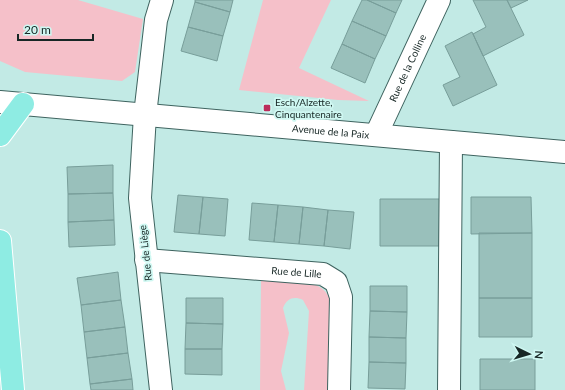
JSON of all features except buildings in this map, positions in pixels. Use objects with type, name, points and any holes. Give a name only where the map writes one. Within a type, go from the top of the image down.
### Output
[{"type":"main road","points":[[0,135],[23,104]]},
{"type":"main road","points":[[0,241],[13,390]]},
{"type":"street","name":"Rue de Liège","points":[[161,390],[140,198],[145,115],[156,20],[162,0]]},
{"type":"street","name":"Rue de la Colline","points":[[376,135],[439,0]]},
{"type":"street","name":"Avenue de la Paix","points":[[0,102],[565,152]]},
{"type":"street","points":[[448,390],[451,142]]},
{"type":"street","name":"Rue de Lille","points":[[146,260],[323,274],[336,282],[341,297],[339,390]]},
{"type":"shaded area","points":[[0,0],[78,0],[143,19],[135,72],[122,81],[25,72],[0,61]]},
{"type":"shaded area","points":[[263,0],[331,0],[299,68],[369,101],[338,100],[239,90]]},
{"type":"shaded area","points":[[261,280],[313,284],[321,288],[330,299],[330,390],[304,390],[309,311],[303,300],[294,298],[289,300],[283,308],[289,333],[281,371],[286,390],[260,390]]},
{"type":"place","name":"Esch/Alzette, Cinquantenaire","points":[[267,108]]}]
